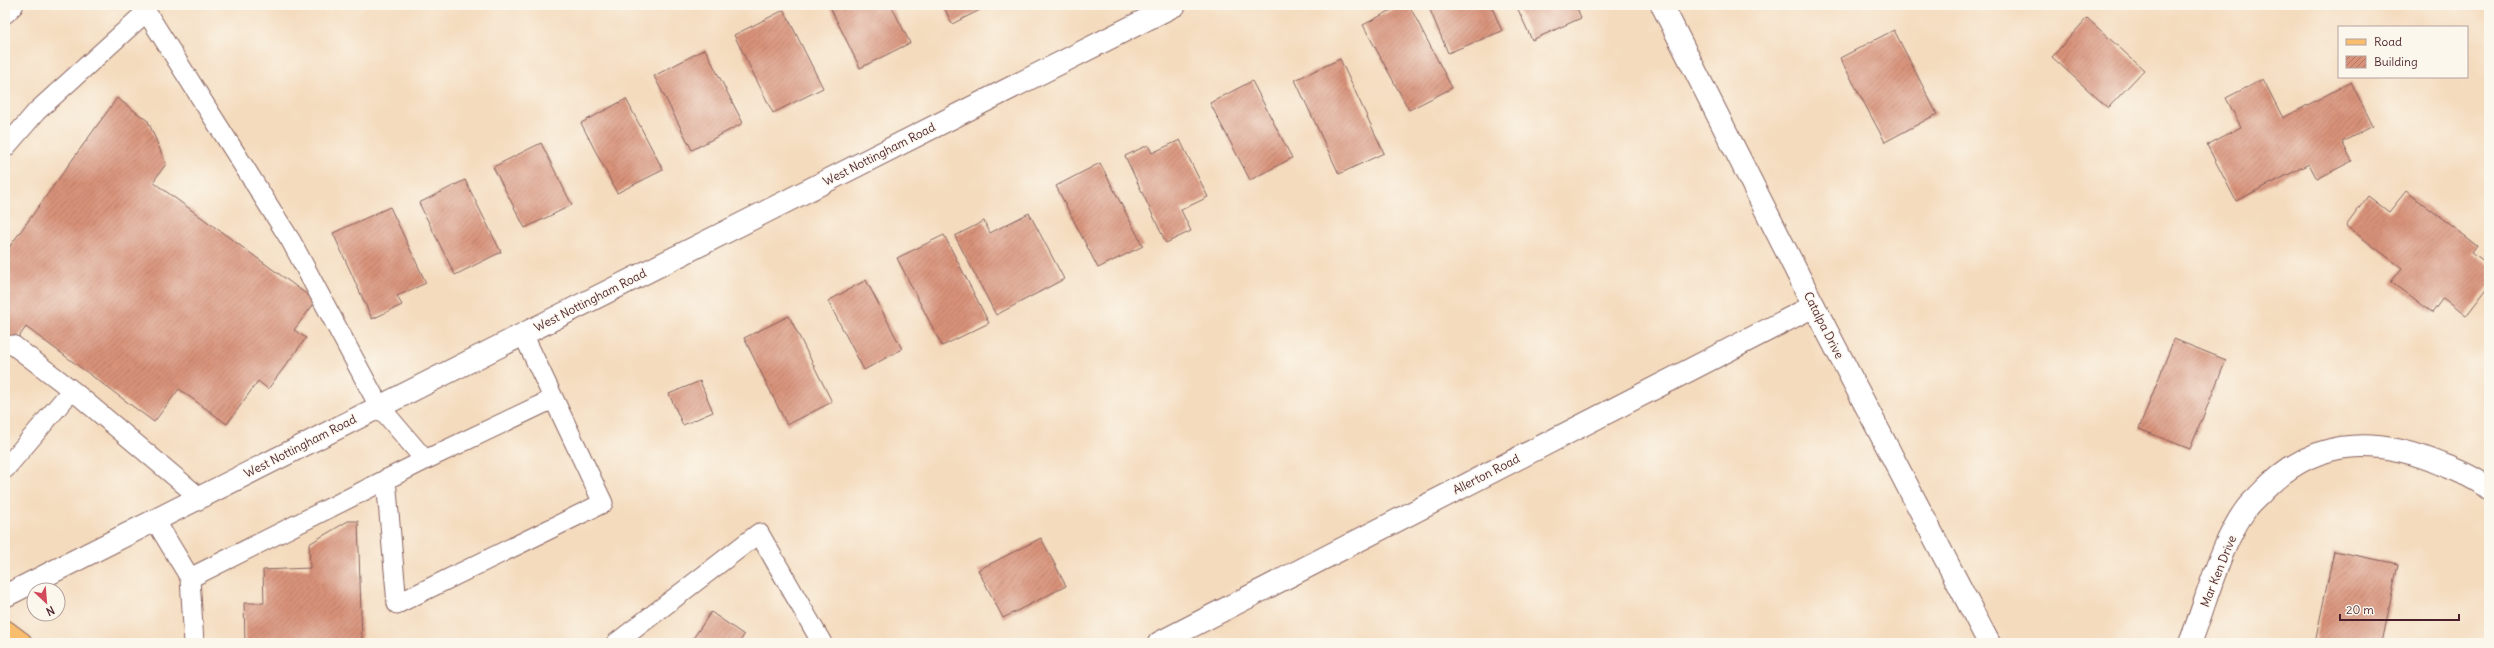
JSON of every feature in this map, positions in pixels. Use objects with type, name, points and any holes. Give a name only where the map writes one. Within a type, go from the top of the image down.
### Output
[{"type":"main road","points":[[5,631],[21,643]]},
{"type":"street","points":[[5,12],[12,5]]},
{"type":"street","name":"West Nottingham Road","points":[[5,596],[199,496],[1175,5]]},
{"type":"street","name":"Catalpa Drive","points":[[1662,5],[1814,306],[1989,643]]},
{"type":"street","name":"Allerton Road","points":[[1159,643],[1814,306]]},
{"type":"street","name":"Mar Ken Drive","points":[[2190,643],[2222,554],[2246,509],[2275,480],[2312,456],[2336,448],[2370,445],[2388,447],[2419,455],[2448,466],[2489,489]]},
{"type":"lane","points":[[5,148],[37,111],[144,9],[291,241],[379,406],[425,460]]},
{"type":"lane","points":[[386,479],[398,604],[603,504],[523,334]]},
{"type":"lane","points":[[13,345],[72,390],[199,496]]},
{"type":"lane","points":[[5,469],[72,390]]},
{"type":"lane","points":[[190,578],[386,479],[553,399]]},
{"type":"lane","points":[[154,520],[190,578],[194,643]]},
{"type":"lane","points":[[616,643],[759,533],[822,643]]},
{"type":"building","points":[[829,5],[891,5],[910,43],[860,68]]},
{"type":"building","points":[[943,5],[990,5],[952,24]]},
{"type":"building","points":[[1401,5],[1409,5],[1452,88],[1409,110],[1363,25]]},
{"type":"building","points":[[1428,5],[1491,5],[1502,31],[1448,53]]},
{"type":"building","points":[[1516,5],[1576,5],[1581,18],[1532,40]]},
{"type":"building","points":[[784,10],[823,88],[773,113],[734,35]]},
{"type":"building","points":[[2087,18],[2144,70],[2108,108],[2052,57]]},
{"type":"building","points":[[1894,30],[1937,114],[1885,142],[1840,58]]},
{"type":"building","points":[[705,49],[743,123],[692,150],[654,76]]},
{"type":"building","points":[[1340,59],[1384,153],[1339,174],[1295,80]]},
{"type":"building","points":[[2263,79],[2283,118],[2351,82],[2373,126],[2342,142],[2352,161],[2317,179],[2309,164],[2236,201],[2207,145],[2241,127],[2226,98]]},
{"type":"building","points":[[1252,81],[1292,158],[1250,180],[1210,103]]},
{"type":"building","points":[[117,98],[148,121],[166,164],[153,182],[316,301],[294,330],[306,338],[268,389],[258,381],[227,424],[179,389],[154,422],[26,327],[5,356],[5,253]]},
{"type":"building","points":[[626,99],[663,170],[617,193],[581,123]]},
{"type":"building","points":[[1180,140],[1208,197],[1181,210],[1191,231],[1166,243],[1125,156],[1148,145],[1152,153]]},
{"type":"building","points":[[541,143],[572,205],[525,228],[493,167]]},
{"type":"building","points":[[1100,163],[1143,246],[1098,268],[1056,186]]},
{"type":"building","points":[[465,180],[501,252],[455,275],[419,203]]},
{"type":"building","points":[[2406,191],[2477,245],[2472,252],[2489,265],[2489,286],[2466,316],[2443,298],[2432,313],[2391,282],[2402,268],[2346,226],[2368,196],[2389,212]]},
{"type":"building","points":[[390,207],[426,283],[397,296],[402,305],[372,319],[333,233]]},
{"type":"building","points":[[1029,213],[1064,279],[996,315],[955,236],[984,221],[990,233]]},
{"type":"building","points":[[944,235],[989,323],[942,346],[897,258]]},
{"type":"building","points":[[866,280],[902,349],[864,370],[828,301]]},
{"type":"building","points":[[789,316],[832,402],[787,425],[744,338]]},
{"type":"building","points":[[2174,339],[2226,360],[2190,449],[2139,429]]},
{"type":"building","points":[[700,381],[713,412],[683,425],[669,394]]},
{"type":"building","points":[[348,521],[358,521],[362,643],[245,643],[244,603],[264,603],[263,570],[310,568],[309,544]]},
{"type":"building","points":[[1041,538],[1066,586],[1003,618],[978,570]]},
{"type":"building","points":[[2334,551],[2398,564],[2382,643],[2315,643]]},
{"type":"building","points":[[711,612],[744,635],[739,643],[690,643]]}]
